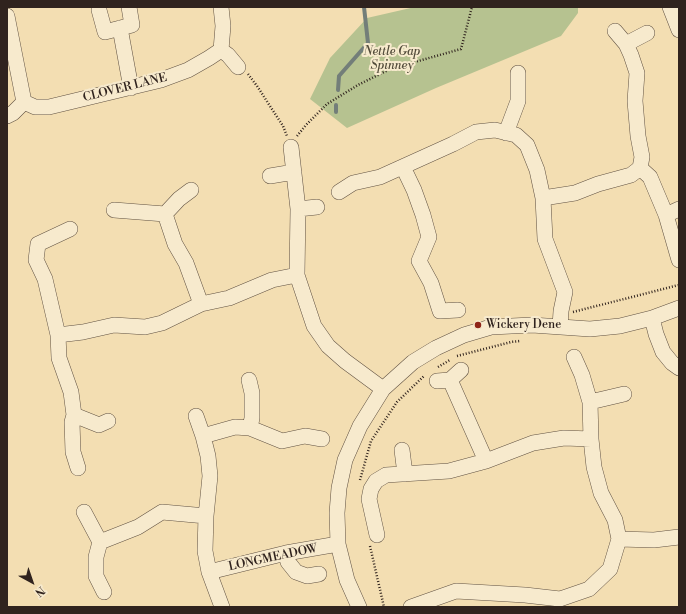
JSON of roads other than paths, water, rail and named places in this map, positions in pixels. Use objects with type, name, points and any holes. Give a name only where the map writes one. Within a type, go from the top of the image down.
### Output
[{"type":"street","points":[[129,7],[126,26],[131,88]]},
{"type":"street","points":[[221,7],[223,26],[221,50],[228,55],[238,67]]},
{"type":"street","points":[[670,7],[679,30]]},
{"type":"street","points":[[99,10],[105,32],[126,26]]},
{"type":"street","points":[[7,16],[24,102],[13,113],[7,116]]},
{"type":"street","points":[[543,198],[575,193],[598,184],[631,175],[640,168],[642,157],[638,136],[635,101],[637,73],[626,44],[615,31]]},
{"type":"street","points":[[626,44],[647,33]]},
{"type":"street","name":"CLOVER LANE","points":[[24,102],[35,107],[49,107],[131,88],[161,80],[188,70],[221,50]]},
{"type":"street","points":[[506,133],[518,101],[518,73]]},
{"type":"street","points":[[339,192],[353,183],[380,177],[476,132],[495,130],[516,135],[527,145],[537,170],[543,198],[546,239],[564,292],[560,327]]},
{"type":"street","points":[[291,147],[298,209],[297,274],[314,326],[328,346],[345,362],[383,389]]},
{"type":"street","points":[[402,167],[414,190],[429,237],[419,261],[431,283],[440,312],[458,310]]},
{"type":"street","points":[[640,168],[650,177],[671,218],[679,260]]},
{"type":"street","points":[[270,176],[294,172]]},
{"type":"street","points":[[114,210],[164,211],[191,190]]},
{"type":"street","points":[[298,209],[317,207]]},
{"type":"street","points":[[164,211],[175,244],[186,263],[201,304]]},
{"type":"street","points":[[70,229],[38,244],[36,260],[45,279],[58,335],[59,358],[71,392],[74,415],[72,422],[73,452],[78,468]]},
{"type":"street","points":[[58,335],[83,332],[114,325],[145,327],[162,323],[201,304],[229,298],[272,280],[297,274]]},
{"type":"street","points":[[359,607],[347,580],[338,544],[337,512],[339,488],[345,460],[360,426],[383,389],[413,362],[436,348],[464,335],[491,327],[532,325],[590,329],[620,326],[652,318],[679,308]]},
{"type":"street","points":[[652,318],[662,352],[679,368]]},
{"type":"street","points":[[411,607],[456,591],[525,595],[560,603],[590,588],[610,569],[619,540],[615,520],[601,493],[594,467],[591,439],[590,402],[582,375],[574,357]]},
{"type":"street","points":[[441,375],[486,461]]},
{"type":"street","points":[[249,380],[252,393],[252,418],[250,428]]},
{"type":"street","points":[[590,402],[624,394]]},
{"type":"street","points":[[74,415],[99,425],[108,421]]},
{"type":"street","points":[[196,416],[208,456],[210,476],[206,516],[205,551],[209,572],[222,607]]},
{"type":"street","points":[[203,436],[235,427],[250,428],[282,440],[305,436],[322,438]]},
{"type":"street","points":[[373,538],[369,499],[371,489],[376,481],[386,475],[449,471],[486,461],[532,443],[564,438],[591,439]]},
{"type":"street","points":[[402,450],[405,474]]},
{"type":"street","points":[[84,512],[100,542],[96,557],[96,576],[104,592]]},
{"type":"street","points":[[100,542],[138,527],[162,512],[206,516]]},
{"type":"street","points":[[619,540],[654,540],[679,537]]},
{"type":"street","name":"LONGMEADOW","points":[[209,572],[286,553],[338,544]]},
{"type":"street","points":[[286,553],[288,562],[296,572],[307,576],[319,574]]},
{"type":"waterway","points":[[338,90],[339,76],[368,43],[364,7]]},
{"type":"waterway","points":[[336,105],[336,112]]},
{"type":"place","name":"Wickery Dene","points":[[478,325]]},
{"type":"park label","name":"Nettle Gap Spinney","points":[[392,59]]}]
